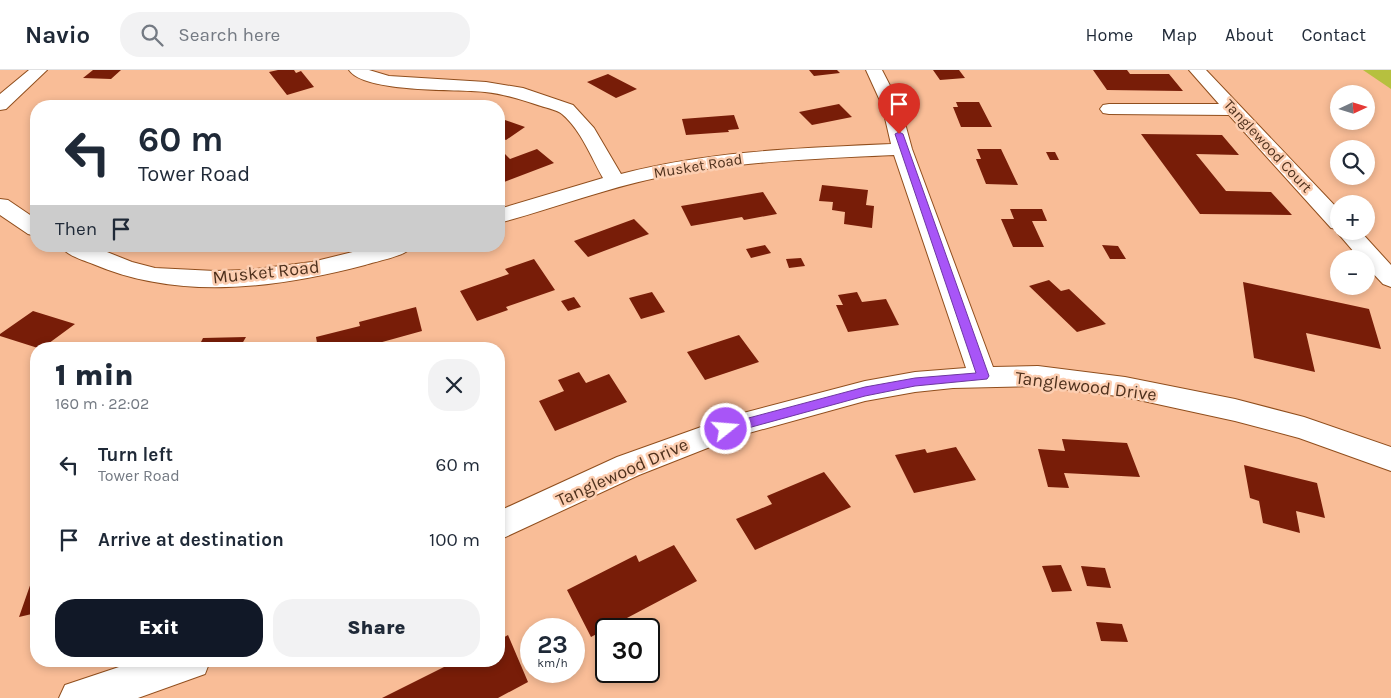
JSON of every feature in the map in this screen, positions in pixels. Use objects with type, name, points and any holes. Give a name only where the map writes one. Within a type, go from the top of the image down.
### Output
[{"type":"street","points":[[0,105],[8,95],[39,70]]},
{"type":"street","points":[[357,70],[369,77],[389,81],[486,87],[517,92],[567,109],[585,128],[616,182]]},
{"type":"street","points":[[874,70],[891,105],[902,149],[983,376]]},
{"type":"street","name":"Tanglewood Court","points":[[1197,70],[1330,213]]},
{"type":"street","points":[[1109,109],[1234,110]]},
{"type":"street","name":"Musket Road","points":[[505,214],[616,182],[707,162],[766,155],[902,149]]},
{"type":"street","points":[[0,205],[30,225]]},
{"type":"street","points":[[1355,240],[1391,279]]},
{"type":"street","name":"Musket Road","points":[[86,252],[153,276],[237,279],[345,263],[382,252]]},
{"type":"street","name":"Tanglewood Drive","points":[[505,523],[628,466],[732,427],[865,392],[915,382],[983,376],[1038,376],[1125,387],[1234,410],[1304,428],[1391,459]]},
{"type":"street","points":[[78,698],[174,667]]},
{"type":"green space","points":[[1363,70],[1391,70],[1391,89]]},
{"type":"building","points":[[93,70],[121,70],[111,79],[83,78]]},
{"type":"building","points":[[294,70],[296,73],[301,71],[314,87],[287,95],[269,72]]},
{"type":"building","points":[[809,70],[837,70],[840,73],[814,76]]},
{"type":"building","points":[[933,70],[959,70],[965,78],[940,80]]},
{"type":"building","points":[[1093,70],[1127,70],[1130,74],[1169,74],[1183,91],[1107,90]]},
{"type":"building","points":[[608,74],[637,89],[616,98],[587,82]]},
{"type":"building","points":[[956,102],[979,102],[992,127],[961,127],[953,107],[958,107]]},
{"type":"building","points":[[839,104],[852,117],[812,125],[799,112]]},
{"type":"building","points":[[734,115],[739,129],[728,130],[729,132],[686,135],[682,119]]},
{"type":"building","points":[[505,120],[525,127],[506,140]]},
{"type":"building","points":[[1141,134],[1222,135],[1239,155],[1196,154],[1226,191],[1271,192],[1292,215],[1200,214]]},
{"type":"building","points":[[537,149],[554,163],[505,182],[505,154],[510,159]]},
{"type":"building","points":[[977,149],[1001,149],[1018,185],[986,184],[976,159],[981,159]]},
{"type":"building","points":[[1046,152],[1055,152],[1059,160],[1050,160]]},
{"type":"building","points":[[822,185],[868,190],[866,205],[874,206],[872,228],[844,224],[845,212],[832,210],[833,202],[819,201]]},
{"type":"building","points":[[763,192],[777,214],[744,220],[742,217],[691,226],[681,206]]},
{"type":"building","points":[[1010,209],[1042,209],[1047,221],[1032,221],[1044,247],[1013,247],[1001,219],[1014,219]]},
{"type":"building","points":[[634,219],[649,234],[588,257],[574,241]]},
{"type":"building","points":[[765,245],[771,253],[751,258],[746,249]]},
{"type":"building","points":[[1102,245],[1118,246],[1126,259],[1110,259]]},
{"type":"building","points":[[801,258],[805,266],[789,268],[786,259]]},
{"type":"building","points":[[534,259],[555,290],[506,307],[508,310],[477,321],[460,291],[509,274],[505,269]]},
{"type":"building","points":[[1049,280],[1061,291],[1069,289],[1106,324],[1077,332],[1029,286]]},
{"type":"building","points":[[1243,282],[1369,309],[1381,349],[1306,333],[1315,372],[1254,358]]},
{"type":"building","points":[[652,292],[665,312],[641,319],[629,298]]},
{"type":"building","points":[[857,292],[862,302],[886,299],[899,325],[848,332],[836,305],[843,305],[838,295]]},
{"type":"building","points":[[574,297],[581,307],[568,311],[561,301]]},
{"type":"building","points":[[416,307],[422,331],[382,342],[317,342],[316,337],[360,326],[359,322]]},
{"type":"building","points":[[33,311],[75,324],[51,342],[30,342],[30,346],[0,336],[0,334]]},
{"type":"building","points":[[739,335],[759,362],[705,380],[687,352]]},
{"type":"building","points":[[246,337],[243,342],[201,342],[203,338]]},
{"type":"building","points":[[579,372],[586,383],[609,374],[627,402],[555,431],[539,401],[564,391],[558,380]]},
{"type":"building","points":[[1062,439],[1127,443],[1140,477],[1064,473],[1069,488],[1048,487],[1038,449],[1065,451]]},
{"type":"building","points":[[956,447],[976,480],[914,493],[895,455],[925,449],[927,453]]},
{"type":"building","points":[[1244,465],[1317,483],[1325,518],[1296,511],[1300,533],[1263,523],[1259,501],[1250,498]]},
{"type":"building","points":[[824,472],[851,507],[755,550],[736,519],[772,504],[767,496]]},
{"type":"building","points":[[674,545],[697,581],[627,618],[595,618],[595,635],[591,637],[585,625],[585,618],[581,618],[567,590],[636,555],[639,562]]},
{"type":"building","points":[[1061,565],[1072,591],[1052,592],[1042,566]]},
{"type":"building","points":[[1081,566],[1105,568],[1111,588],[1087,586]]},
{"type":"building","points":[[30,585],[30,614],[19,617]]},
{"type":"building","points":[[1096,622],[1122,624],[1128,642],[1101,641]]},
{"type":"building","points":[[508,635],[520,663],[520,683],[526,683],[498,698],[382,698],[444,667],[505,667],[505,637]]},
{"type":"route","points":[[726,429],[865,392],[915,382],[983,376],[902,149],[899,134]]}]
